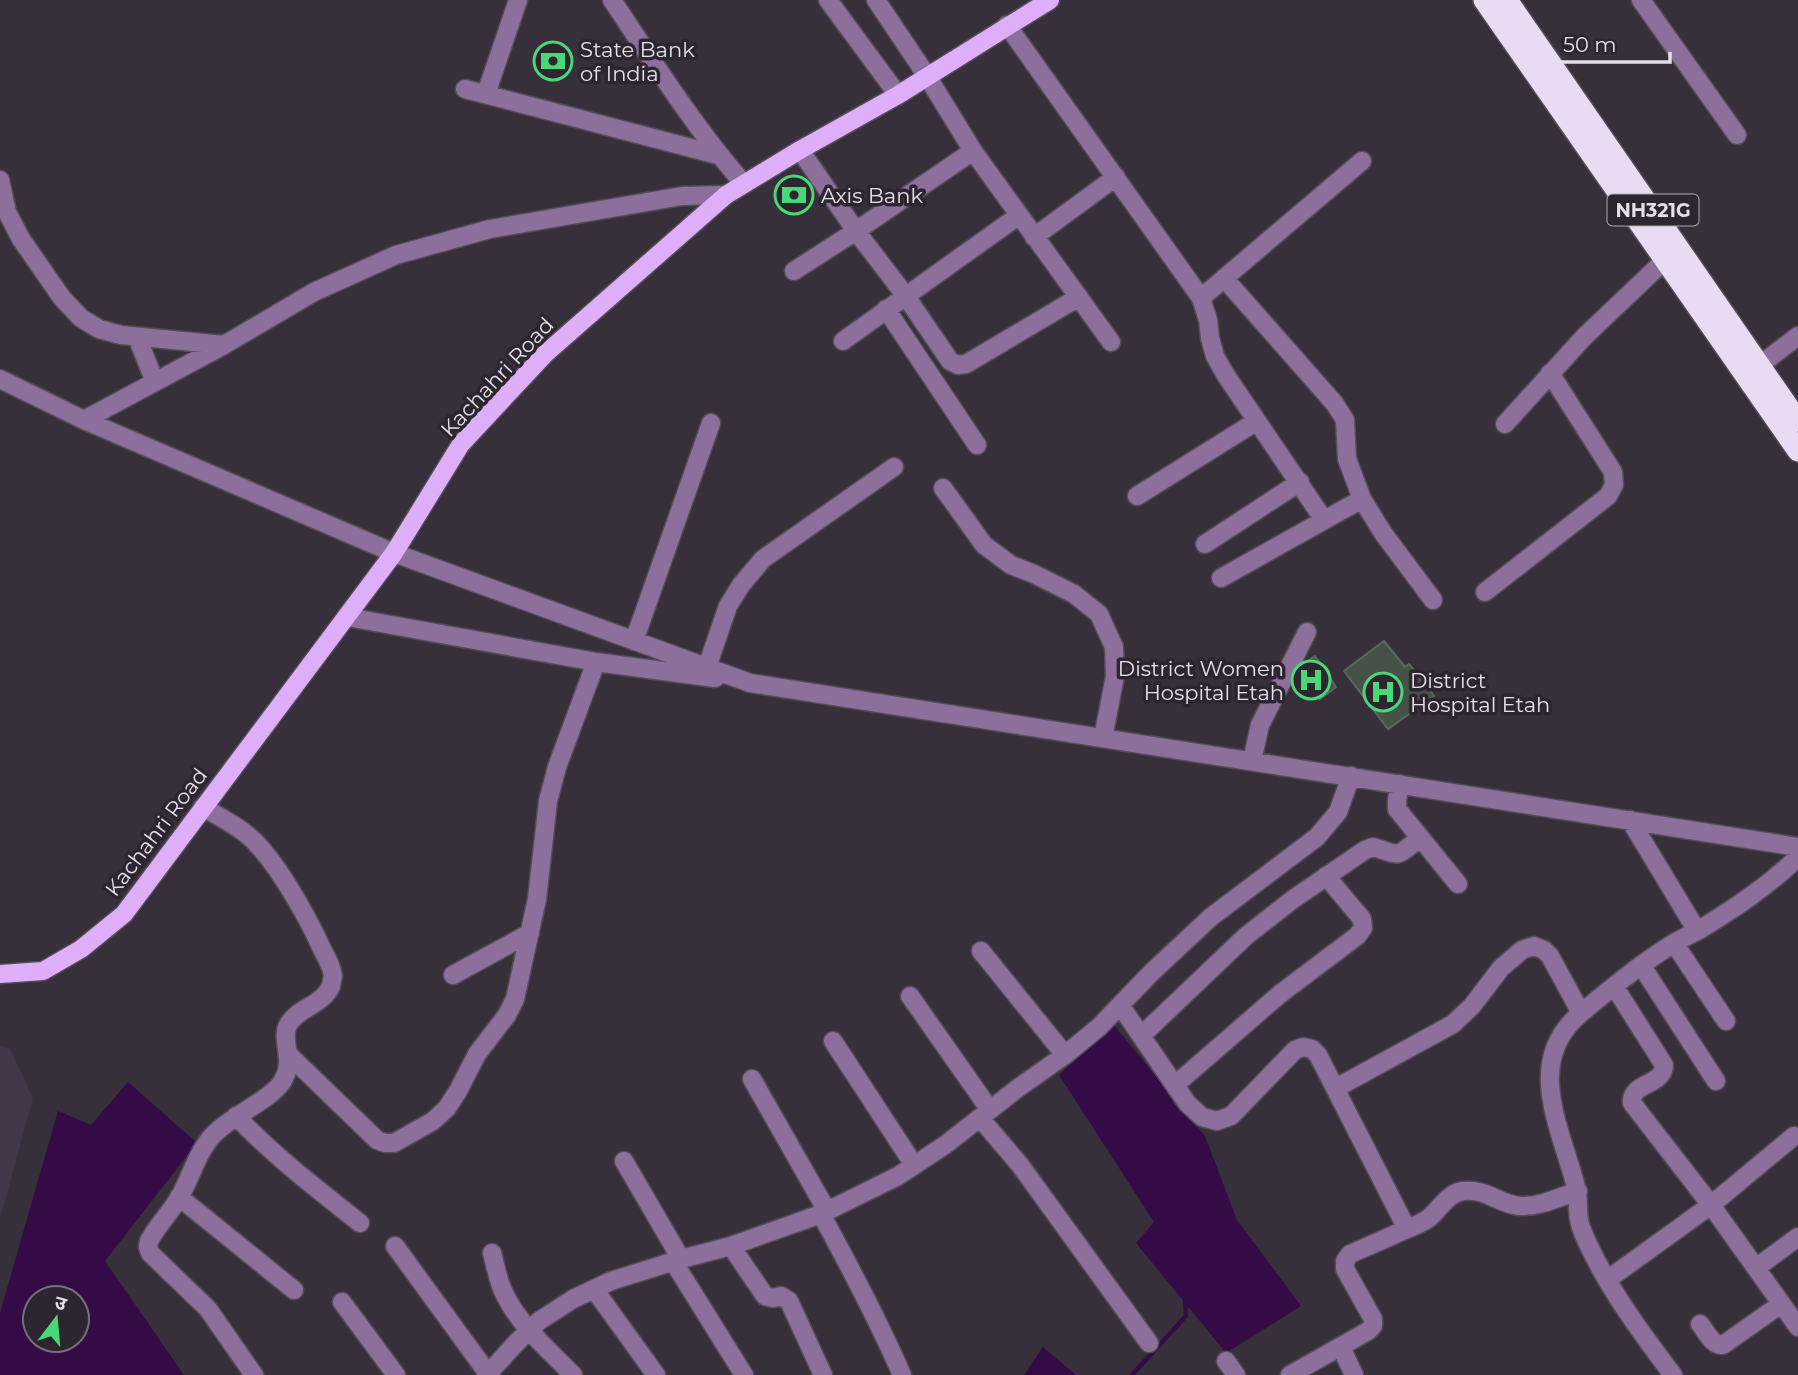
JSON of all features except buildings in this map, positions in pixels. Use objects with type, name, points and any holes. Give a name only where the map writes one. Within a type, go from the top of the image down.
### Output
[{"type":"highway","name":"NH321G","points":[[1507,0],[1798,421]]},
{"type":"highway","points":[[1487,1],[1798,452]]},
{"type":"main road","name":"Kachahri Road","points":[[0,974],[43,971],[81,949],[124,914],[394,554],[461,444],[545,354],[726,195],[898,95],[1050,0]]},
{"type":"street","points":[[486,94],[518,0]]},
{"type":"street","points":[[612,0],[680,103],[718,155],[744,184]]},
{"type":"street","points":[[828,0],[898,95]]},
{"type":"street","points":[[876,0],[973,151],[1111,342]]},
{"type":"street","points":[[1641,0],[1737,135]]},
{"type":"street","points":[[1007,25],[1201,298],[1215,356],[1324,520]]},
{"type":"street","points":[[465,89],[718,155]]},
{"type":"street","points":[[800,150],[950,361],[958,365],[967,364],[1079,297]]},
{"type":"street","points":[[794,271],[973,151]]},
{"type":"street","points":[[1201,298],[1362,161]]},
{"type":"street","points":[[1034,237],[1116,177]]},
{"type":"street","points":[[0,180],[7,212],[21,239],[62,298],[81,318],[99,329],[121,335],[224,345]]},
{"type":"street","points":[[84,419],[224,345],[314,292],[396,255],[490,229],[682,196],[726,195]]},
{"type":"street","points":[[843,341],[1018,216]]},
{"type":"street","points":[[1506,424],[1584,337],[1665,260]]},
{"type":"street","points":[[1224,278],[1335,404],[1345,420],[1347,459],[1362,499],[1383,533],[1433,600]]},
{"type":"street","points":[[886,309],[977,445]]},
{"type":"street","points":[[1760,365],[1798,336]]},
{"type":"street","points":[[136,337],[155,382]]},
{"type":"street","points":[[1485,592],[1608,496],[1614,485],[1613,472],[1550,373]]},
{"type":"street","points":[[0,379],[84,419],[394,554],[750,683]]},
{"type":"street","points":[[1137,496],[1257,422]]},
{"type":"street","points":[[634,641],[711,423]]},
{"type":"street","points":[[707,667],[729,606],[741,584],[763,559],[894,467]]},
{"type":"street","points":[[1205,544],[1300,482]]},
{"type":"street","points":[[943,488],[984,545],[1011,565],[1074,594],[1099,614],[1114,647],[1115,676],[1103,738]]},
{"type":"street","points":[[1221,578],[1362,499]]},
{"type":"street","points":[[346,617],[596,662],[750,683],[1798,848]]},
{"type":"street","points":[[1252,761],[1260,725],[1307,632]]},
{"type":"street","points":[[289,1055],[377,1140],[385,1143],[394,1143],[433,1121],[447,1108],[477,1054],[507,1015],[515,999],[537,898],[548,801],[557,766],[596,662]]},
{"type":"street","points":[[395,1246],[488,1375],[539,1321],[573,1299],[611,1281],[731,1246],[824,1213],[898,1177],[1065,1055],[1098,1027],[1211,917],[1317,837],[1338,812],[1350,776]]},
{"type":"street","points":[[1400,784],[1397,809],[1458,884]]},
{"type":"street","points":[[204,807],[255,841],[273,864],[315,933],[333,976],[323,997],[288,1025],[288,1069],[283,1081],[274,1092],[236,1116],[214,1134],[201,1150],[179,1197],[149,1241],[150,1254],[208,1309],[254,1375]]},
{"type":"street","points":[[1630,820],[1697,931]]},
{"type":"street","points":[[1141,1036],[1246,936],[1292,900],[1364,850],[1373,846],[1392,855],[1399,854],[1420,838]]},
{"type":"street","points":[[1673,1375],[1607,1280],[1579,1223],[1578,1191],[1550,1091],[1550,1064],[1559,1037],[1572,1020],[1641,965],[1747,900],[1798,857]]},
{"type":"street","points":[[1175,1085],[1280,994],[1357,936],[1363,928],[1362,919],[1326,877]]},
{"type":"street","points":[[453,975],[530,933]]},
{"type":"street","points":[[1674,943],[1726,1021]]},
{"type":"street","points":[[1336,1088],[1452,1024],[1472,1006],[1501,968],[1522,950],[1534,946],[1550,956],[1581,1013]]},
{"type":"street","points":[[981,951],[1065,1055]]},
{"type":"street","points":[[1641,965],[1716,1082]]},
{"type":"street","points":[[1614,986],[1664,1065],[1661,1076],[1634,1092],[1632,1103],[1711,1205],[1798,1327]]},
{"type":"street","points":[[910,996],[1020,1165],[1149,1343]]},
{"type":"street","points":[[1120,1005],[1187,1103],[1202,1117],[1217,1121],[1231,1116],[1295,1050],[1303,1047],[1312,1049],[1336,1088],[1407,1229]]},
{"type":"street","points":[[833,1041],[914,1165]]},
{"type":"street","points":[[752,1079],[824,1213],[902,1375]]},
{"type":"street","points":[[236,1116],[258,1140],[360,1223]]},
{"type":"street","points":[[1607,1280],[1711,1205],[1794,1136]]},
{"type":"street","points":[[624,1161],[677,1260],[744,1375]]},
{"type":"street","points":[[1290,1375],[1373,1326],[1373,1319],[1345,1269],[1345,1261],[1350,1254],[1426,1220],[1459,1191],[1492,1195],[1518,1206],[1536,1205],[1578,1191]]},
{"type":"street","points":[[179,1197],[294,1290]]},
{"type":"street","points":[[1756,1268],[1798,1237]]},
{"type":"street","points":[[731,1246],[765,1296],[781,1296],[789,1301],[823,1375]]},
{"type":"street","points":[[492,1253],[504,1295],[512,1308],[530,1331],[573,1375]]},
{"type":"street","points":[[594,1289],[656,1375]]},
{"type":"street","points":[[342,1302],[396,1375]]},
{"type":"street","points":[[1700,1324],[1714,1343],[1723,1345],[1781,1304]]},
{"type":"street","points":[[1340,1347],[1354,1375]]},
{"type":"shaded area","points":[[1113,1024],[1205,1136],[1237,1220],[1301,1306],[1226,1353],[1136,1243],[1154,1222],[1059,1075]]},
{"type":"shaded area","points":[[0,1046],[10,1049],[33,1098],[0,1219]]},
{"type":"shaded area","points":[[128,1082],[197,1143],[105,1261],[184,1375],[0,1375],[0,1313],[58,1111],[91,1125]]},
{"type":"shaded area","points":[[1043,1347],[1076,1375],[1024,1375]]},
{"type":"waterway","points":[[1132,1375],[1186,1316],[1185,1299]]},
{"type":"place","name":"State Bank of India","points":[[553,61]]},
{"type":"place","name":"Axis Bank","points":[[794,195]]},
{"type":"place","name":"District Women Hospital Etah","points":[[1311,680]]},
{"type":"place","name":"District Hospital Etah","points":[[1383,692]]}]
